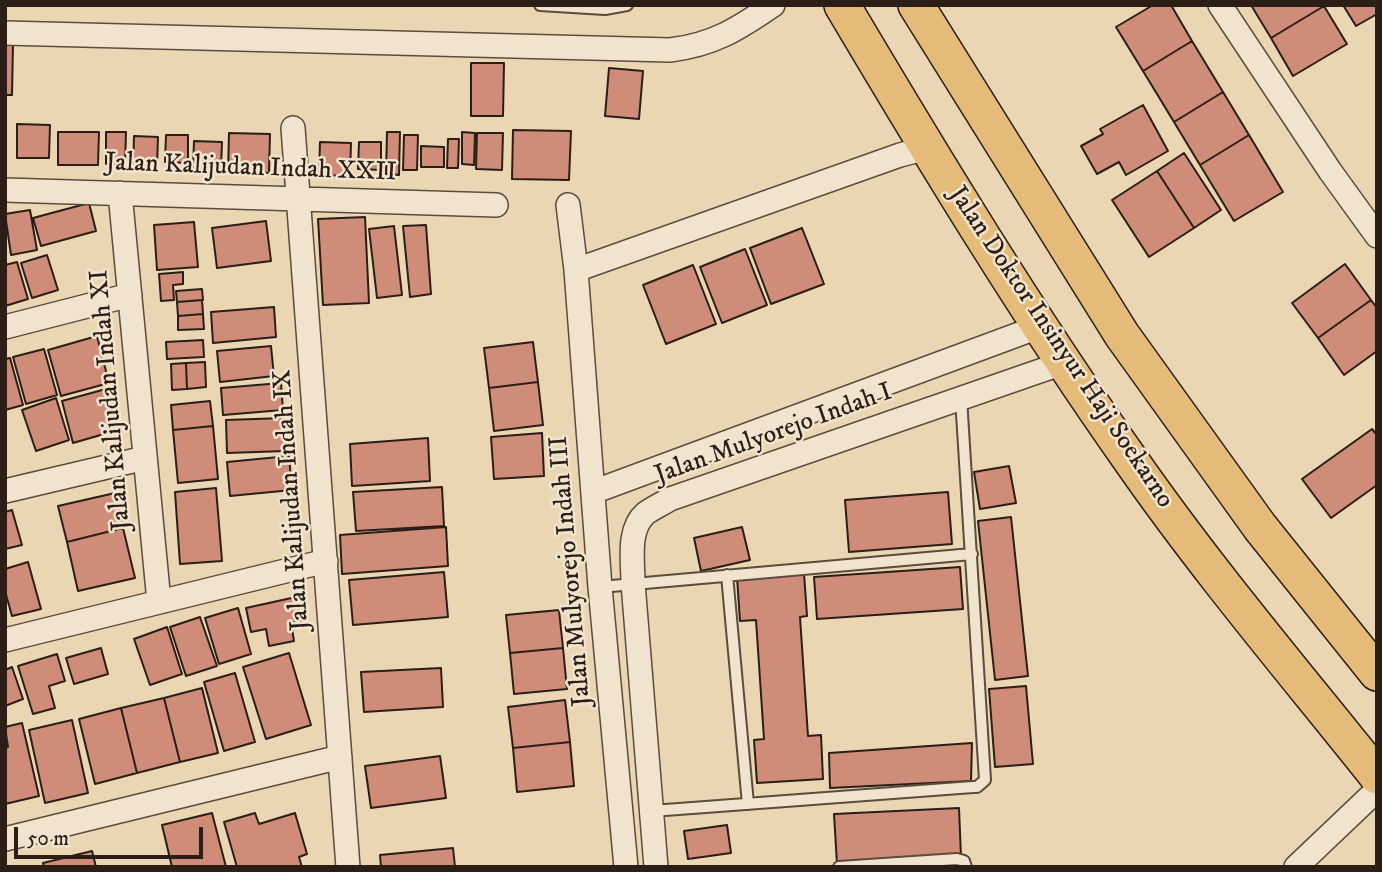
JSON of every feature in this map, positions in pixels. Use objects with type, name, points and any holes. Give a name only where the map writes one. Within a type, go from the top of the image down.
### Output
[{"type":"main road","name":"Jalan Doktor Insinyur Haji Soekarno","points":[[842,5],[903,155],[1039,370],[1133,465],[1377,776]]},
{"type":"main road","points":[[916,5],[1122,335],[1260,527],[1377,673]]},
{"type":"street","points":[[5,33],[670,50],[717,40],[773,5]]},
{"type":"street","points":[[1220,5],[1330,172],[1377,236]]},
{"type":"street","name":"Jalan Kalijudan Indah IX","points":[[293,128],[348,867]]},
{"type":"street","points":[[576,270],[903,155]]},
{"type":"street","name":"Jalan Kalijudan Indah XXII","points":[[5,190],[496,205]]},
{"type":"street","name":"Jalan Kalijudan Indah XI","points":[[120,193],[159,602]]},
{"type":"street","name":"Jalan Mulyorejo Indah III","points":[[568,205],[576,270],[600,587],[626,867]]},
{"type":"street","points":[[5,327],[130,296]]},
{"type":"street","name":"Jalan Mulyorejo Indah I","points":[[593,492],[1016,336]]},
{"type":"street","name":"Jalan Mulyorejo Indah I","points":[[656,867],[634,583],[633,540],[637,523],[645,514],[670,499],[1039,370]]},
{"type":"street","points":[[730,442],[740,474]]},
{"type":"street","points":[[5,491],[145,458]]},
{"type":"street","points":[[5,640],[326,561]]},
{"type":"street","points":[[5,839],[340,757]]},
{"type":"street","points":[[1296,867],[1377,790]]},
{"type":"lane","points":[[540,5],[605,9],[626,5]]},
{"type":"lane","points":[[652,811],[977,787],[985,780],[961,398]]},
{"type":"lane","points":[[600,587],[972,554]]},
{"type":"lane","points":[[727,575],[748,804]]},
{"type":"lane","points":[[839,867],[957,859],[964,861],[966,867]]},
{"type":"building","points":[[1153,5],[1171,5],[1192,41],[1143,71],[1116,27]]},
{"type":"building","points":[[1251,5],[1324,5],[1324,6],[1271,38]]},
{"type":"building","points":[[1343,5],[1377,5],[1377,14],[1356,26]]},
{"type":"building","points":[[1324,6],[1347,44],[1293,76],[1271,38]]},
{"type":"building","points":[[1192,41],[1223,92],[1174,122],[1143,71]]},
{"type":"building","points":[[5,44],[13,44],[12,95],[5,95]]},
{"type":"building","points":[[471,63],[504,63],[503,116],[471,116]]},
{"type":"building","points":[[609,68],[643,71],[639,119],[605,116]]},
{"type":"building","points":[[1223,92],[1249,135],[1200,165],[1174,122]]},
{"type":"building","points":[[1143,105],[1168,151],[1126,175],[1119,162],[1097,174],[1081,146],[1103,134],[1100,129]]},
{"type":"building","points":[[17,124],[50,125],[49,158],[17,158]]},
{"type":"building","points":[[513,130],[571,131],[569,180],[512,179]]},
{"type":"building","points":[[58,132],[99,132],[98,165],[58,165]]},
{"type":"building","points":[[106,132],[126,132],[125,164],[106,164]]},
{"type":"building","points":[[387,132],[400,132],[399,175],[386,174]]},
{"type":"building","points":[[462,132],[475,133],[474,165],[462,164]]},
{"type":"building","points":[[229,133],[270,134],[269,173],[228,172]]},
{"type":"building","points":[[477,133],[503,133],[502,170],[476,169]]},
{"type":"building","points":[[166,135],[188,135],[188,163],[165,162]]},
{"type":"building","points":[[404,135],[418,135],[417,170],[403,170]]},
{"type":"building","points":[[1249,135],[1283,192],[1234,221],[1200,165]]},
{"type":"building","points":[[134,136],[158,137],[157,168],[133,167]]},
{"type":"building","points":[[448,139],[459,139],[458,168],[447,168]]},
{"type":"building","points":[[194,141],[222,142],[221,169],[193,168]]},
{"type":"building","points":[[320,142],[351,143],[350,176],[319,175]]},
{"type":"building","points":[[359,142],[381,142],[381,170],[358,169]]},
{"type":"building","points":[[421,146],[444,147],[444,167],[421,167]]},
{"type":"building","points":[[1184,153],[1221,210],[1194,228],[1157,171]]},
{"type":"building","points":[[1157,171],[1194,228],[1149,257],[1112,200]]},
{"type":"building","points":[[89,203],[96,231],[41,246],[33,218]]},
{"type":"building","points":[[30,210],[37,250],[11,255],[5,214]]},
{"type":"building","points":[[365,217],[369,303],[323,305],[318,219]]},
{"type":"building","points":[[266,221],[271,261],[217,268],[212,228]]},
{"type":"building","points":[[194,222],[198,267],[157,270],[154,225]]},
{"type":"building","points":[[426,225],[431,294],[410,297],[403,226]]},
{"type":"building","points":[[394,226],[402,295],[377,298],[369,229]]},
{"type":"building","points":[[802,228],[824,284],[771,304],[750,248]]},
{"type":"building","points":[[745,249],[767,305],[722,323],[700,267]]},
{"type":"building","points":[[47,255],[58,290],[32,298],[21,263]]},
{"type":"building","points":[[17,262],[28,299],[5,306],[5,265]]},
{"type":"building","points":[[1345,264],[1371,300],[1318,338],[1292,303]]},
{"type":"building","points":[[693,265],[716,324],[666,344],[643,285]]},
{"type":"building","points":[[183,272],[183,284],[173,285],[174,300],[161,301],[159,274]]},
{"type":"building","points":[[202,289],[203,300],[177,302],[176,291]]},
{"type":"building","points":[[202,300],[203,314],[178,316],[177,302]]},
{"type":"building","points":[[1371,300],[1377,308],[1377,351],[1344,375],[1318,338]]},
{"type":"building","points":[[274,307],[276,337],[213,343],[211,312]]},
{"type":"building","points":[[203,314],[204,329],[178,330],[178,316]]},
{"type":"building","points":[[97,336],[109,383],[61,396],[48,350]]},
{"type":"building","points":[[203,340],[204,357],[167,359],[166,342]]},
{"type":"building","points":[[533,342],[538,382],[489,388],[484,348]]},
{"type":"building","points":[[271,346],[274,376],[220,382],[217,351]]},
{"type":"building","points":[[44,349],[57,395],[26,404],[13,357]]},
{"type":"building","points":[[10,358],[23,405],[5,410],[5,359]]},
{"type":"building","points":[[205,362],[206,387],[187,389],[186,363]]},
{"type":"building","points":[[186,363],[187,389],[172,390],[171,364]]},
{"type":"building","points":[[538,382],[543,425],[494,431],[489,388]]},
{"type":"building","points":[[281,383],[283,410],[223,415],[221,388]]},
{"type":"building","points":[[106,389],[118,430],[73,443],[62,401]]},
{"type":"building","points":[[56,398],[69,440],[36,451],[22,410]]},
{"type":"building","points":[[210,401],[213,426],[173,430],[171,405]]},
{"type":"building","points":[[284,418],[286,451],[227,453],[226,420]]},
{"type":"building","points":[[213,426],[218,479],[178,483],[173,430]]},
{"type":"building","points":[[1372,429],[1377,435],[1377,485],[1331,518],[1302,479]]},
{"type":"building","points":[[542,433],[544,476],[494,479],[491,437]]},
{"type":"building","points":[[428,438],[430,481],[352,486],[350,444]]},
{"type":"building","points":[[289,456],[292,490],[230,496],[227,462]]},
{"type":"building","points":[[1009,466],[1016,503],[980,509],[974,472]]},
{"type":"building","points":[[442,487],[444,526],[356,531],[353,492]]},
{"type":"building","points":[[216,488],[222,561],[180,564],[175,492]]},
{"type":"building","points":[[948,492],[952,544],[849,552],[845,500]]},
{"type":"building","points":[[115,493],[123,528],[67,542],[58,506]]},
{"type":"building","points":[[12,510],[22,545],[5,549],[5,512]]},
{"type":"building","points":[[1011,517],[1028,676],[995,680],[978,521]]},
{"type":"building","points":[[446,527],[448,566],[342,574],[340,535]]},
{"type":"building","points":[[742,527],[750,560],[701,571],[694,538]]},
{"type":"building","points":[[123,528],[135,578],[78,591],[67,542]]},
{"type":"building","points":[[28,562],[41,609],[12,616],[5,591],[5,569]]},
{"type":"building","points":[[960,567],[963,609],[817,619],[814,577]]},
{"type":"building","points":[[444,572],[448,617],[353,625],[349,580]]},
{"type":"building","points":[[804,573],[807,616],[800,617],[808,736],[821,735],[823,779],[757,783],[754,740],[764,739],[756,620],[740,621],[737,577]]},
{"type":"building","points":[[296,597],[301,621],[291,623],[294,641],[269,646],[266,629],[251,632],[246,608]]},
{"type":"building","points":[[238,608],[251,654],[219,664],[205,618]]},
{"type":"building","points":[[559,610],[563,648],[510,653],[506,615]]},
{"type":"building","points":[[200,617],[217,666],[186,676],[170,627]]},
{"type":"building","points":[[167,627],[182,674],[150,685],[134,639]]},
{"type":"building","points":[[101,648],[108,674],[74,684],[66,658]]},
{"type":"building","points":[[563,648],[567,689],[514,694],[510,653]]},
{"type":"building","points":[[289,653],[311,725],[266,739],[243,667]]},
{"type":"building","points":[[57,654],[65,681],[49,686],[55,708],[33,714],[18,666]]},
{"type":"building","points":[[12,667],[23,699],[5,706],[5,670]]},
{"type":"building","points":[[441,668],[443,707],[364,712],[361,672]]},
{"type":"building","points":[[235,673],[255,742],[224,751],[204,682]]},
{"type":"building","points":[[1026,686],[1033,764],[995,767],[989,689]]},
{"type":"building","points":[[202,688],[218,753],[180,762],[164,698]]},
{"type":"building","points":[[164,698],[180,762],[137,773],[121,708]]},
{"type":"building","points":[[565,700],[570,742],[513,748],[508,707]]},
{"type":"building","points":[[121,708],[137,773],[95,784],[79,719]]},
{"type":"building","points":[[72,720],[88,793],[45,803],[29,730]]},
{"type":"building","points":[[22,723],[39,796],[5,804],[5,748],[8,747],[5,727]]},
{"type":"building","points":[[570,742],[574,786],[517,792],[513,748]]},
{"type":"building","points":[[972,743],[971,781],[830,788],[829,753]]},
{"type":"building","points":[[440,756],[446,798],[371,808],[365,766]]},
{"type":"building","points":[[959,808],[961,857],[837,864],[834,814]]},
{"type":"building","points":[[212,813],[226,867],[172,867],[162,825]]},
{"type":"building","points":[[255,813],[259,824],[295,813],[307,854],[299,857],[302,867],[237,867],[224,822]]},
{"type":"building","points":[[727,825],[731,853],[688,859],[684,831]]},
{"type":"building","points":[[453,848],[455,867],[381,867],[380,855]]},
{"type":"building","points":[[92,851],[96,867],[44,867],[43,863]]}]
